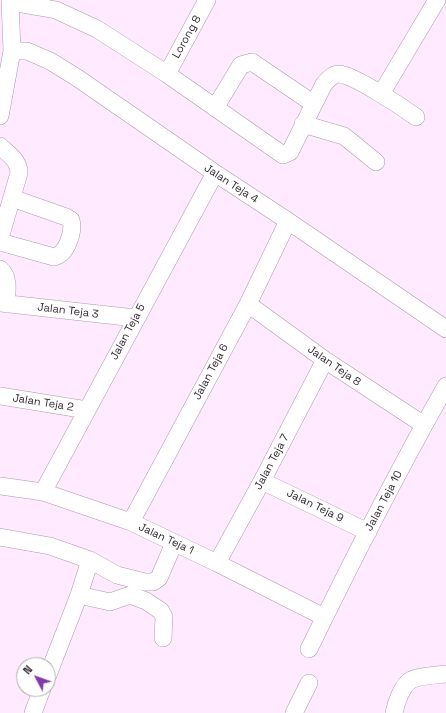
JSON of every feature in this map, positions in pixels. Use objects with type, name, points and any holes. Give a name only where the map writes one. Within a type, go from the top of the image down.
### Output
[{"type":"street","name":"Lorong 8","points":[[167,74],[207,0]]},
{"type":"street","points":[[381,94],[437,0]]},
{"type":"street","points":[[0,116],[8,61],[10,1],[56,10],[97,29],[167,74],[283,155],[290,152],[324,84],[332,76],[337,74],[346,76],[381,94],[416,117]]},
{"type":"street","name":"Jalan Teja 4","points":[[8,61],[27,51],[50,60],[446,329]]},
{"type":"street","points":[[215,108],[241,65],[246,62],[252,62],[314,104]]},
{"type":"street","points":[[303,124],[344,136],[376,162]]},
{"type":"street","points":[[0,146],[17,160],[20,165],[20,173],[0,238]]},
{"type":"street","name":"Jalan Teja 5","points":[[43,492],[135,318],[215,173]]},
{"type":"street","points":[[0,242],[54,257],[60,256],[65,251],[72,226],[71,220],[66,217],[12,198]]},
{"type":"street","name":"Jalan Teja 6","points":[[131,522],[248,304],[288,221]]},
{"type":"street","points":[[0,269],[5,276],[8,287],[3,303]]},
{"type":"street","name":"Jalan Teja 3","points":[[3,303],[135,318]]},
{"type":"street","name":"Jalan Teja 8","points":[[248,304],[325,360],[424,425]]},
{"type":"street","name":"Jalan Teja 7","points":[[217,562],[262,481],[325,360]]},
{"type":"street","name":"Jalan Teja 10","points":[[309,649],[368,532],[446,386]]},
{"type":"street","name":"Jalan Teja 2","points":[[0,396],[87,410]]},
{"type":"street","name":"Jalan Teja 9","points":[[262,481],[368,532]]},
{"type":"street","name":"Jalan Teja 1","points":[[0,486],[43,492],[131,522],[217,562],[324,617]]},
{"type":"street","points":[[0,537],[50,546],[90,560],[117,575],[145,582],[153,582],[159,578],[174,543]]},
{"type":"street","points":[[55,657],[79,596],[90,560]]},
{"type":"street","points":[[79,596],[110,602],[130,595],[146,601],[161,611],[164,617],[163,638]]},
{"type":"street","points":[[394,713],[395,705],[405,687],[412,679],[446,674]]},
{"type":"street","points":[[294,713],[309,683]]},
{"type":"street","points":[[33,713],[39,697]]}]
